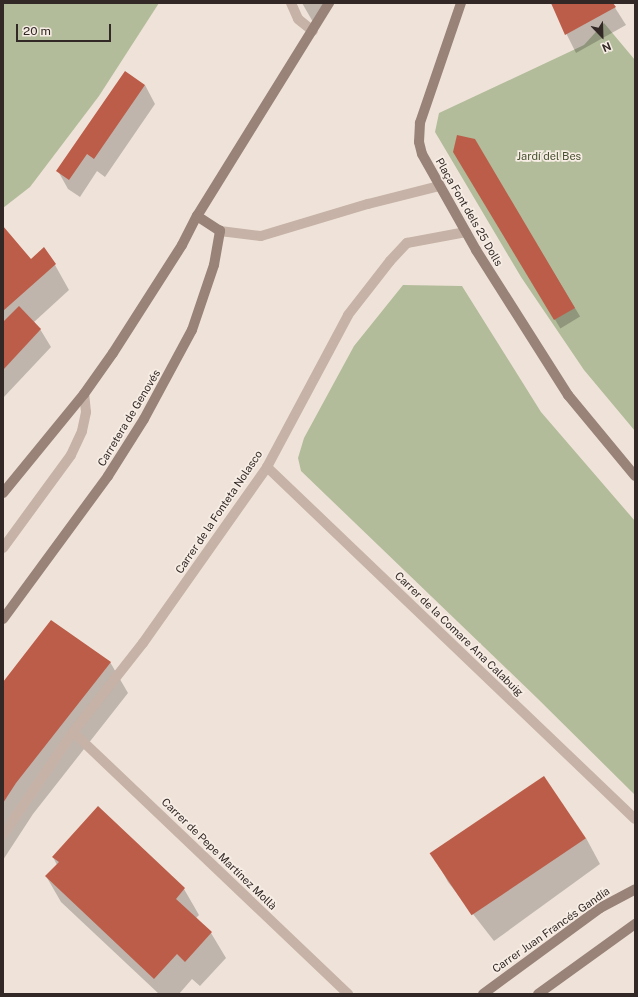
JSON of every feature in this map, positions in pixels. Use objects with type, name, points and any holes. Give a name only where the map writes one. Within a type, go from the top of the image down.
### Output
[{"type":"main road","points":[[3,493],[84,394],[137,316],[329,3]]},
{"type":"main road","name":"Plaça Font dels 25 Dolls","points":[[462,3],[420,123],[419,142],[422,154],[466,232],[568,395],[635,476]]},
{"type":"main road","points":[[197,216],[220,231]]},
{"type":"main road","name":"Carretera de Genovés","points":[[3,619],[108,476],[144,420],[192,330],[214,265],[220,231]]},
{"type":"main road","name":"Carrer Juan Francés Gandía","points":[[483,994],[600,908],[635,889]]},
{"type":"main road","points":[[538,994],[635,924]]},
{"type":"street","points":[[291,3],[298,18],[312,31]]},
{"type":"street","points":[[220,231],[261,236],[368,204],[439,186]]},
{"type":"street","name":"Carrer de la Fonteta Nolasco","points":[[3,834],[73,732],[143,644],[267,467],[348,315],[390,261],[407,243],[466,232]]},
{"type":"street","points":[[3,548],[71,455],[82,431],[86,412],[84,394]]},
{"type":"street","name":"Carrer de la Comare Ana Calabuig","points":[[267,467],[635,819]]},
{"type":"street","name":"Carrer de Pepe Martínez Mollà","points":[[73,732],[348,994]]},
{"type":"green space","points":[[3,3],[159,3],[99,96],[30,187],[3,208]]},
{"type":"green space","name":"Jardí del Bes","points":[[604,23],[635,60],[635,431],[584,370],[521,277],[435,132],[439,113],[584,45]]},
{"type":"green space","points":[[403,285],[462,286],[541,412],[635,521],[635,795],[537,698],[301,471],[298,458],[304,438],[354,346]]},
{"type":"building","points":[[551,3],[613,3],[616,7],[565,35]]},
{"type":"building","points":[[125,71],[145,85],[94,159],[87,154],[69,180],[56,171]]},
{"type":"building","points":[[457,135],[475,139],[575,308],[554,320],[453,152]]},
{"type":"building","points":[[3,226],[31,259],[44,247],[56,264],[3,311]]},
{"type":"building","points":[[19,306],[41,329],[3,370],[3,322]]},
{"type":"building","points":[[51,620],[111,662],[16,783],[3,803],[3,682]]},
{"type":"building","points":[[544,776],[586,838],[472,915],[430,853]]},
{"type":"building","points":[[98,806],[185,888],[176,899],[212,932],[185,962],[177,954],[154,979],[45,876],[59,862],[52,857]]}]
